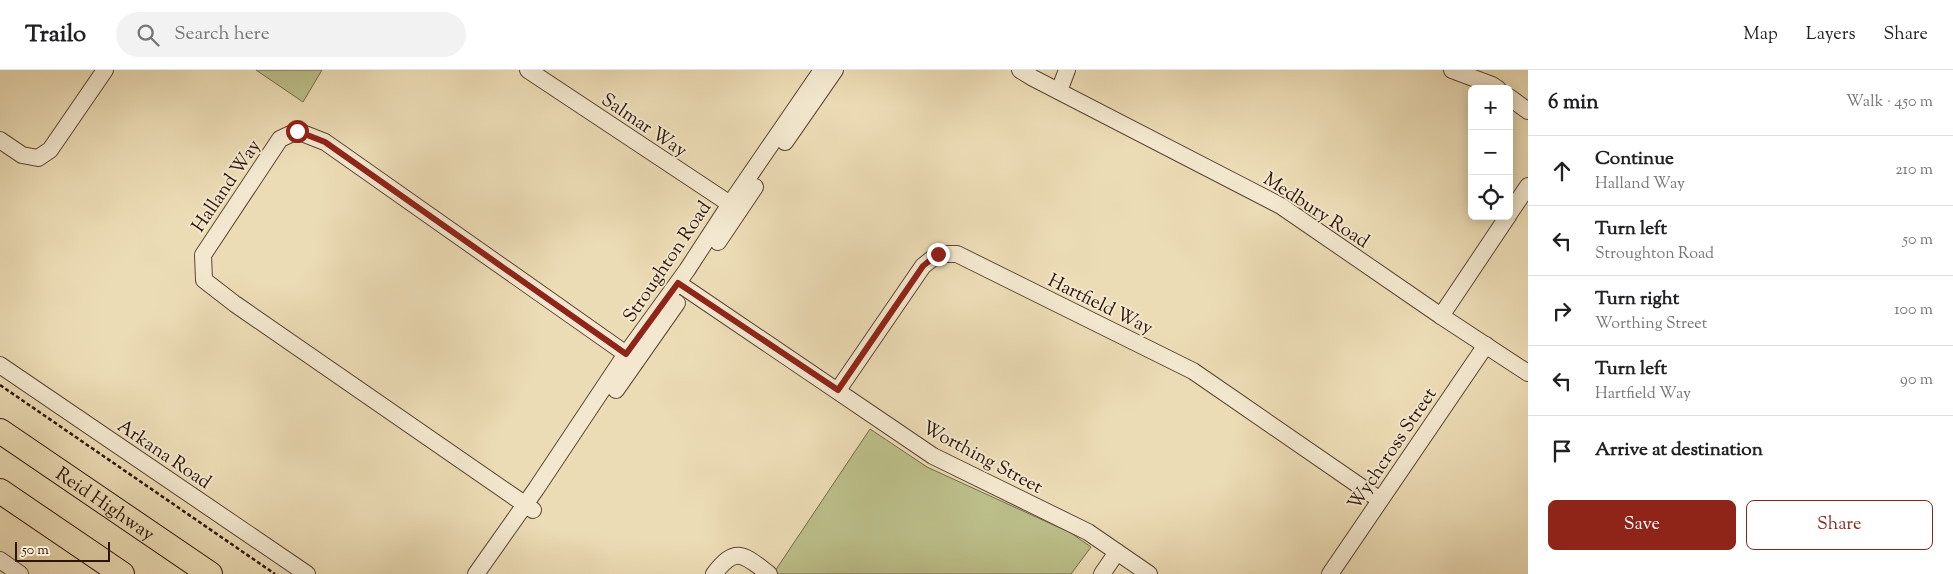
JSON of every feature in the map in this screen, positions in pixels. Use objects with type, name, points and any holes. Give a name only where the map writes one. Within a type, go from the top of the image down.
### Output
[{"type":"highway","name":"Reid Highway","points":[[0,431],[210,574]]},
{"type":"highway","points":[[0,491],[122,574]]},
{"type":"street","points":[[0,140],[22,155],[38,158],[50,150],[105,70]]},
{"type":"street","name":"Salmar Way","points":[[528,70],[734,207]]},
{"type":"street","name":"Stroughton Road","points":[[490,574],[529,507],[631,357],[682,286],[822,70]]},
{"type":"street","name":"Stroughton Road","points":[[734,207],[835,70]]},
{"type":"street","name":"Medbury Road","points":[[1020,70],[1281,206],[1441,316],[1528,372]]},
{"type":"street","points":[[1059,92],[1067,70]]},
{"type":"street","points":[[1452,70],[1492,85]]},
{"type":"street","points":[[1513,100],[1528,111]]},
{"type":"street","name":"Halland Way","points":[[529,507],[235,304],[204,280],[203,255],[280,139],[297,131],[325,142],[631,357]]},
{"type":"street","points":[[1513,208],[1528,186]]},
{"type":"street","points":[[1441,316],[1505,220]]},
{"type":"street","name":"Hartfield Way","points":[[838,390],[923,266],[938,254],[957,254],[1193,371],[1380,500]]},
{"type":"street","name":"Worthing Street","points":[[682,286],[933,456],[1088,532],[1150,574]]},
{"type":"street","name":"Wychcross Street","points":[[1330,574],[1486,345]]},
{"type":"street","name":"Arkana Road","points":[[0,365],[307,574]]},
{"type":"street","name":"Stroughton Road","points":[[476,574],[529,507]]},
{"type":"street","points":[[1102,574],[1117,552]]},
{"type":"street","points":[[714,574],[724,560],[735,555],[749,559],[769,574]]},
{"type":"street","points":[[0,560],[20,574]]},
{"type":"path","points":[[0,385],[275,574]]},
{"type":"green space","points":[[256,70],[322,70],[303,102]]},
{"type":"green space","points":[[870,429],[927,467],[1071,533],[1091,547],[1071,574],[773,574]]},
{"type":"route","points":[[297,131],[325,142],[626,354],[678,283],[838,390],[923,266],[938,254]]}]
